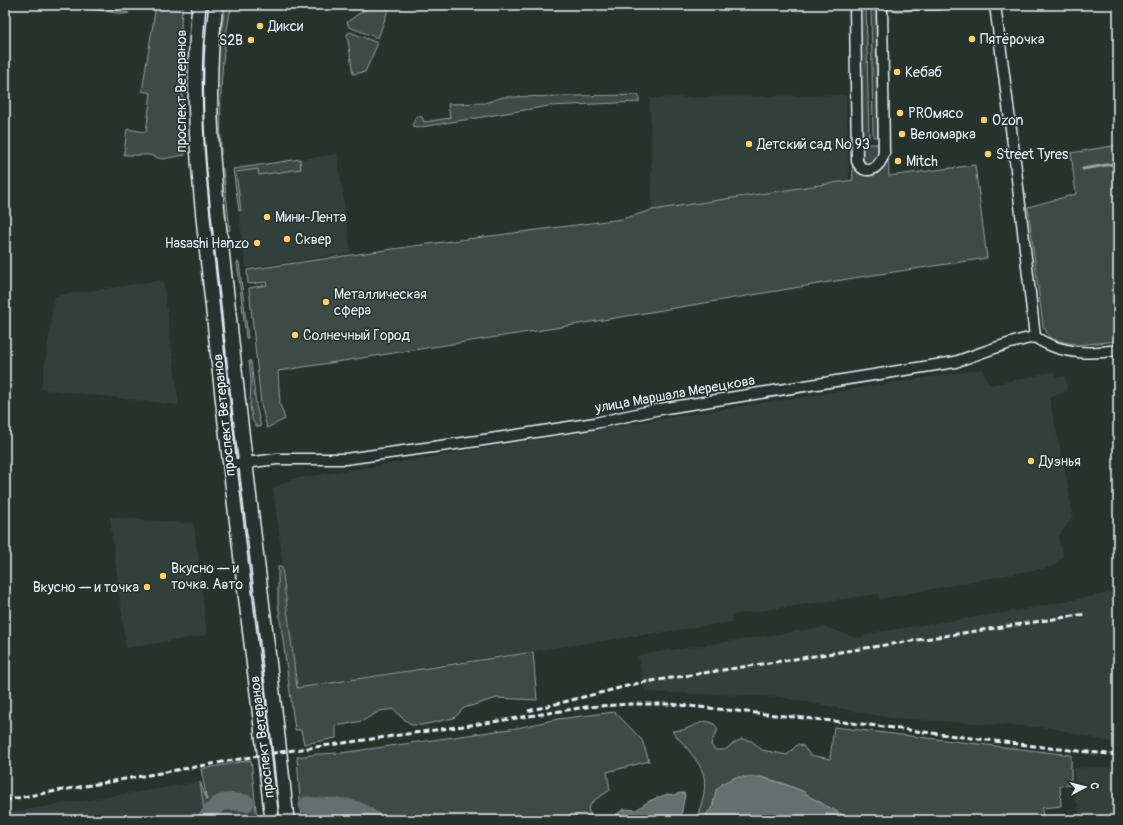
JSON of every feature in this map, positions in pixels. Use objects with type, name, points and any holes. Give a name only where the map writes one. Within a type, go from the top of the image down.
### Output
[{"type":"main road","name":"проспект Ветеранов","points":[[199,5],[194,109],[198,164],[229,465],[272,820]]},
{"type":"main road","name":"проспект Ветеранов","points":[[216,5],[210,65],[210,109],[213,163],[245,463],[280,744],[287,820]]},
{"type":"street","points":[[855,5],[857,160],[860,166],[866,170],[878,166],[884,153],[882,5]]},
{"type":"street","points":[[995,5],[1014,152],[1035,337],[1051,346],[1075,352],[1099,353],[1118,350]]},
{"type":"street","name":"улица Маршала Мерецкова","points":[[229,465],[277,459],[345,459],[595,423],[660,408],[955,362],[1013,342],[1035,337]]},
{"type":"shaded area","points":[[64,5],[88,5],[129,13],[124,14]]},
{"type":"shaded area","points":[[156,5],[183,5],[181,22],[183,64],[182,110],[185,155],[162,159],[149,155],[124,155],[127,129],[146,132],[151,93],[142,91]]},
{"type":"shaded area","points":[[226,5],[232,5],[223,61],[221,98],[221,155],[218,152],[217,78],[222,23]]},
{"type":"shaded area","points":[[372,5],[390,5],[378,38],[349,27],[347,22]]},
{"type":"shaded area","points":[[859,5],[866,5],[869,137],[862,137]]},
{"type":"shaded area","points":[[871,5],[876,5],[878,137],[873,137]]},
{"type":"shaded area","points":[[893,5],[941,5],[941,10],[893,11]]},
{"type":"shaded area","points":[[350,32],[378,43],[365,72],[353,74],[347,34]]},
{"type":"shaded area","points":[[639,95],[639,102],[549,106],[415,128],[412,125],[417,116],[422,117],[424,122],[450,118],[448,104],[485,103],[503,97]]},
{"type":"shaded area","name":"Детский сад № 93","points":[[846,95],[849,180],[652,210],[650,98]]},
{"type":"shaded area","points":[[861,144],[878,144],[878,156],[873,163],[868,164],[862,160]]},
{"type":"shaded area","points":[[1118,145],[1118,341],[1078,345],[1051,339],[1043,326],[1028,207],[1076,194],[1071,153]]},
{"type":"shaded area","points":[[337,154],[351,253],[246,268],[233,169]]},
{"type":"shaded area","points":[[887,157],[889,176],[975,165],[987,258],[860,277],[555,328],[278,371],[280,404],[285,419],[267,428],[261,404],[249,288],[267,285],[266,282],[248,284],[247,270],[421,245],[622,219],[652,210],[853,180],[852,161],[875,173],[884,166]]},
{"type":"shaded area","points":[[300,159],[301,169],[259,175],[258,169],[236,172],[241,210],[239,211],[233,169]]},
{"type":"shaded area","points":[[223,168],[230,230],[226,231],[220,173]]},
{"type":"shaded area","points":[[237,262],[239,262],[248,338],[246,338]]},
{"type":"shaded area","points":[[163,280],[179,405],[41,389],[55,296]]},
{"type":"shaded area","points":[[249,361],[251,361],[256,405],[261,427],[256,426],[252,420]]},
{"type":"shaded area","points":[[983,369],[987,382],[992,385],[1052,372],[1056,377],[1065,376],[1067,391],[1049,398],[1067,480],[1073,517],[1058,537],[1063,556],[1055,566],[879,599],[878,594],[731,615],[732,622],[424,667],[297,688],[273,488],[292,479]]},
{"type":"shaded area","points":[[110,517],[194,524],[207,635],[126,648]]},
{"type":"shaded area","points":[[278,567],[282,567],[297,688],[533,652],[537,700],[497,698],[464,708],[454,718],[422,725],[412,725],[401,717],[394,709],[380,711],[362,721],[336,726],[336,738],[304,744],[301,730],[295,730],[278,603]]},
{"type":"shaded area","points":[[1118,591],[1118,744],[1052,728],[891,718],[780,697],[646,692],[638,655],[825,627],[857,638],[877,632],[1016,611]]},
{"type":"shaded area","points":[[615,712],[642,740],[649,761],[607,772],[610,790],[593,801],[588,809],[594,820],[379,820],[358,803],[300,801],[297,757],[341,753],[517,728],[558,719]]},
{"type":"shaded area","points":[[705,721],[713,723],[718,729],[711,745],[715,750],[725,750],[732,744],[742,739],[752,741],[762,750],[787,755],[798,744],[803,746],[810,755],[830,759],[834,727],[1071,755],[1071,785],[1060,786],[1061,806],[1042,808],[1043,820],[852,820],[810,797],[804,792],[782,783],[761,777],[714,799],[705,820],[696,820],[705,788],[704,777],[696,759],[672,731],[683,730]]},
{"type":"shaded area","points":[[251,760],[257,820],[194,820],[204,809],[200,782],[207,800],[201,769]]},
{"type":"shaded area","points":[[1118,767],[1118,820],[1084,820],[1079,818],[1078,803],[1075,803],[1074,768]]},
{"type":"shaded area","points":[[736,777],[761,777],[793,787],[852,820],[705,820],[707,813],[713,807],[716,790],[723,783]]},
{"type":"shaded area","points":[[200,782],[204,809],[194,820],[5,820],[5,813]]},
{"type":"shaded area","points":[[684,793],[685,796],[680,819],[605,820],[624,809],[636,810],[649,801],[668,794],[674,795]]},
{"type":"shaded area","points":[[301,810],[354,811],[371,820],[303,820]]},
{"type":"waterway","points":[[1083,169],[1118,163]]},
{"type":"waterway","points":[[205,820],[217,805],[232,801],[246,803]]},
{"type":"waterway","points":[[307,805],[341,806],[356,810],[374,820]]},
{"type":"waterway","points":[[365,820],[369,817]]},
{"type":"railway","points":[[528,711],[639,683],[1086,614]]},
{"type":"railway","points":[[5,800],[280,752],[586,707],[630,704],[670,704],[861,724],[1118,755]]},
{"type":"place","name":"Дикси","points":[[260,26]]},
{"type":"place","name":"Пятёрочка","points":[[972,39]]},
{"type":"place","name":"S2B","points":[[251,40]]},
{"type":"place","name":"Кебаб","points":[[897,72]]},
{"type":"place","name":"PROмясо","points":[[900,113]]},
{"type":"place","name":"Ozon","points":[[984,120]]},
{"type":"place","name":"Веломарка","points":[[902,134]]},
{"type":"place","name":"Детский сад № 93","points":[[749,144]]},
{"type":"place","name":"Street Tyres","points":[[988,154]]},
{"type":"place","name":"Mitch","points":[[898,161]]},
{"type":"place","name":"Мини-Лента","points":[[267,217]]},
{"type":"place","name":"Сквер","points":[[287,239]]},
{"type":"place","name":"Hasashi Hanzo","points":[[257,243]]},
{"type":"place","name":"Металлическая сфера","points":[[326,302]]},
{"type":"place","name":"Солнечный Город","points":[[295,335]]},
{"type":"place","name":"Дуэнья","points":[[1031,461]]},
{"type":"place","name":"Вкусно — и точка. Авто","points":[[163,576]]},
{"type":"place","name":"Вкусно — и точка","points":[[147,587]]}]
